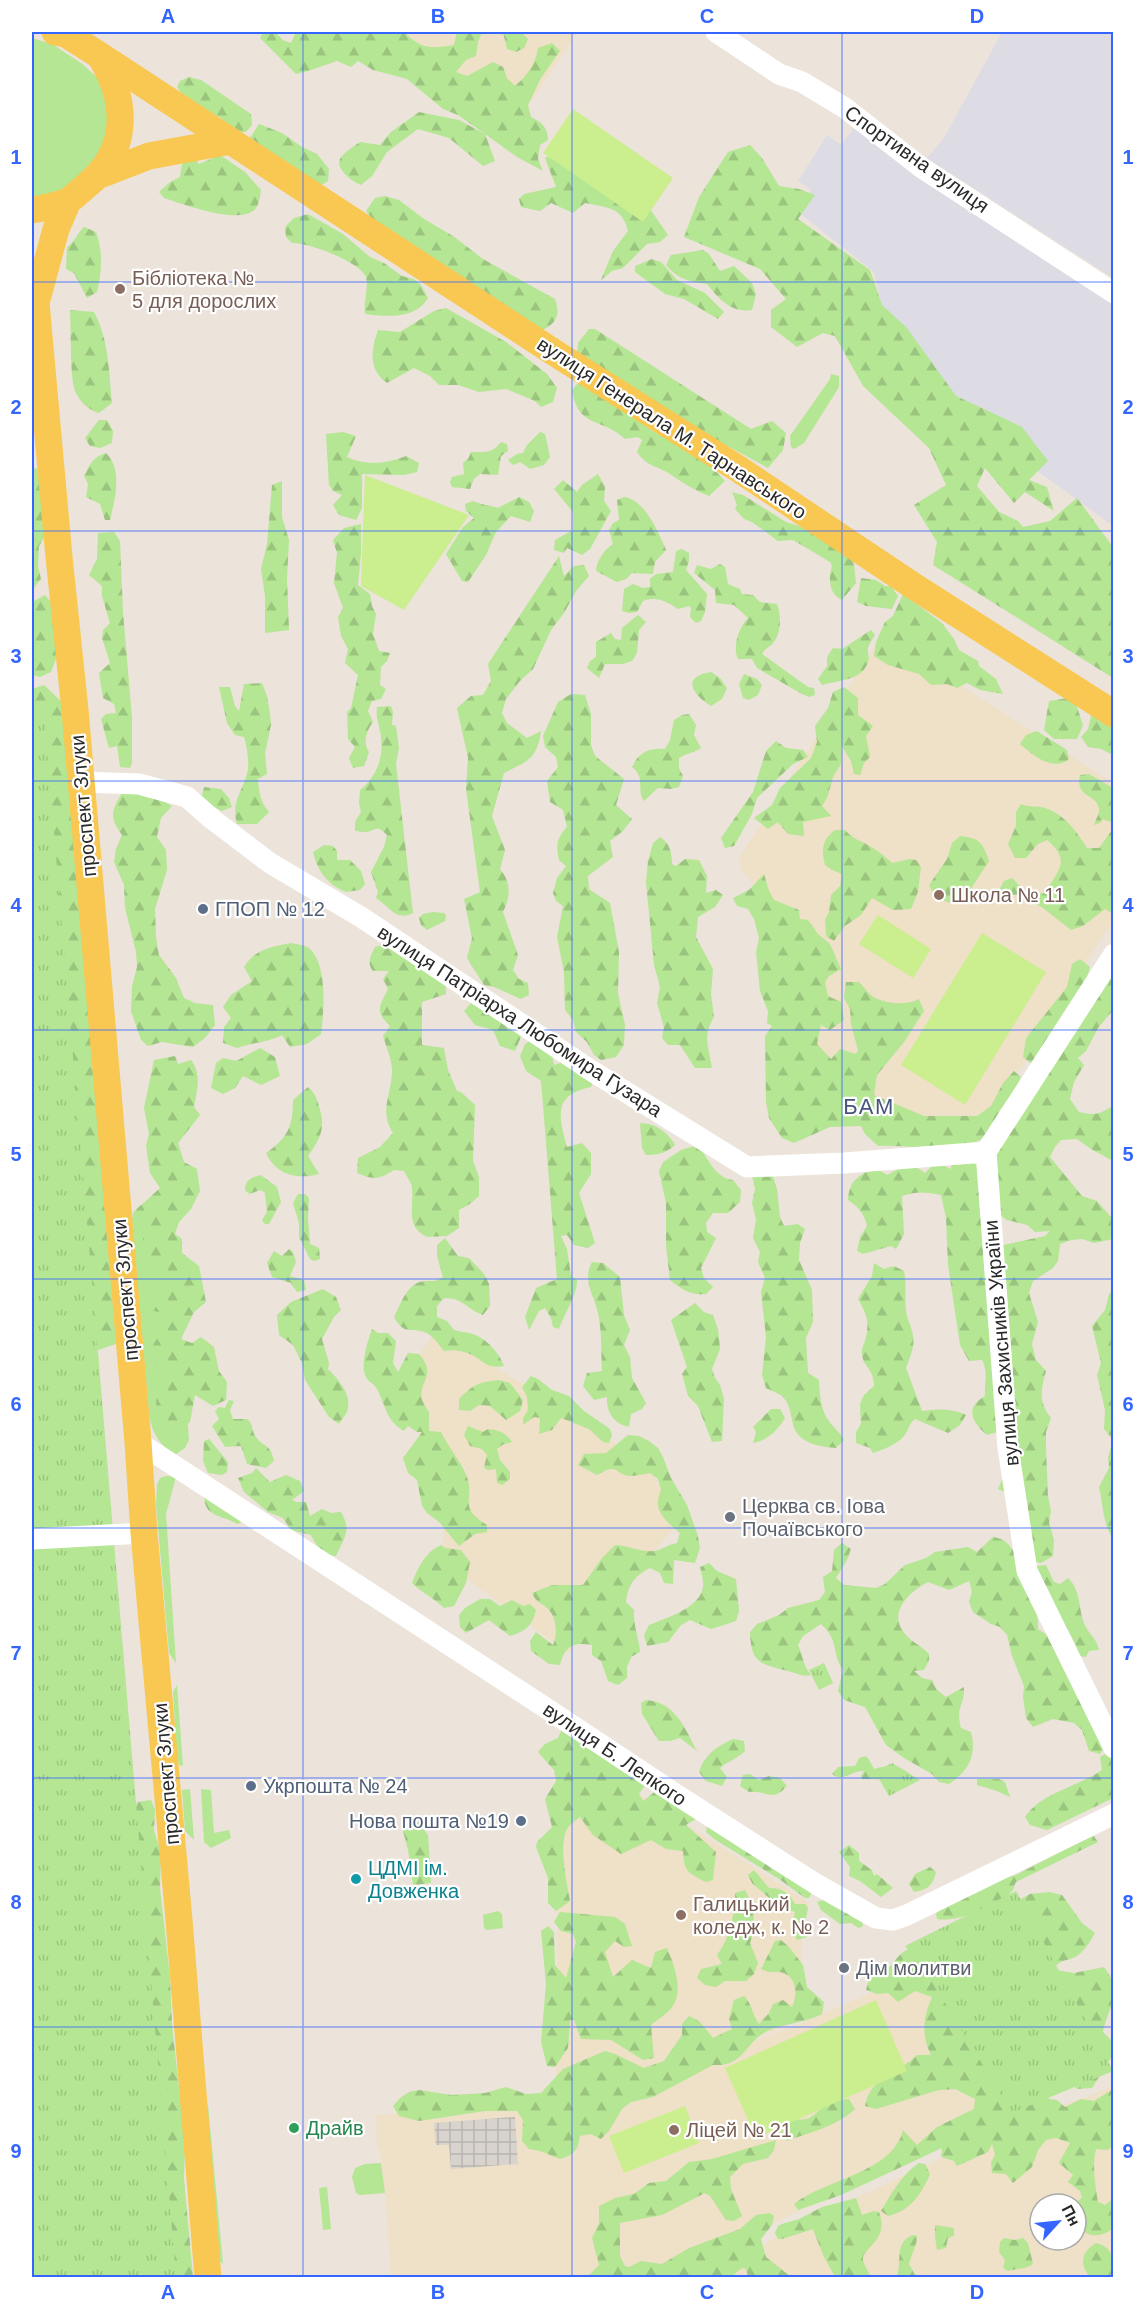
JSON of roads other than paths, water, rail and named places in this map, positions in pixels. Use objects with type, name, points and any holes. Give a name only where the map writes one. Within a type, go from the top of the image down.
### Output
[{"type":"main road","name":"вулиця Генерала М. Тарнавського","points":[[61,32],[1113,714]]},
{"type":"main road","points":[[99,55],[112,75],[122,110],[116,148],[100,175]]},
{"type":"main road","points":[[32,210],[68,201],[100,175],[124,164],[159,153],[231,141]]},
{"type":"main road","name":"проспект Злуки","points":[[68,201],[56,229],[34,297],[80,782],[208,2277]]},
{"type":"street","name":"Спортивна вулиця","points":[[716,32],[779,74],[801,82],[845,108],[922,168],[1113,293]]},
{"type":"street","name":"вулиця Патріарха Любомира Гузара","points":[[80,782],[139,784],[187,797],[270,863],[361,917],[592,1071],[747,1167],[866,1162],[986,1152]]},
{"type":"street","points":[[986,1152],[1113,954]]},
{"type":"street","name":"вулиця Захисників України","points":[[986,1152],[1008,1448],[1027,1571],[1113,1748]]},
{"type":"street","name":"вулиця Б. Лепкого","points":[[138,1442],[537,1701],[677,1796],[816,1884],[876,1918],[893,1920],[907,1915],[1113,1814]]},
{"type":"street","points":[[32,1539],[144,1533]]},
{"type":"place","name":"Бібліотека № 5 для дорослих","points":[[120,289]]},
{"type":"place","name":"Школа № 11","points":[[939,895]]},
{"type":"place","name":"ГПОП № 12","points":[[203,909]]},
{"type":"place","name":"Церква св. Іова Почаївського","points":[[730,1517]]},
{"type":"place","name":"Укрпошта № 24","points":[[251,1786]]},
{"type":"place","name":"Нова пошта №19","points":[[521,1821]]},
{"type":"place","name":"ЦДМІ ім. Довженка","points":[[356,1879]]},
{"type":"place","name":"Галицький коледж, к. № 2","points":[[681,1915]]},
{"type":"place","name":"Дім молитви","points":[[844,1968]]},
{"type":"place","name":"Драйв","points":[[294,2128]]},
{"type":"place","name":"Ліцей № 21","points":[[674,2130]]},
{"type":"district","name":"БАМ","points":[[869,1106]]}]
